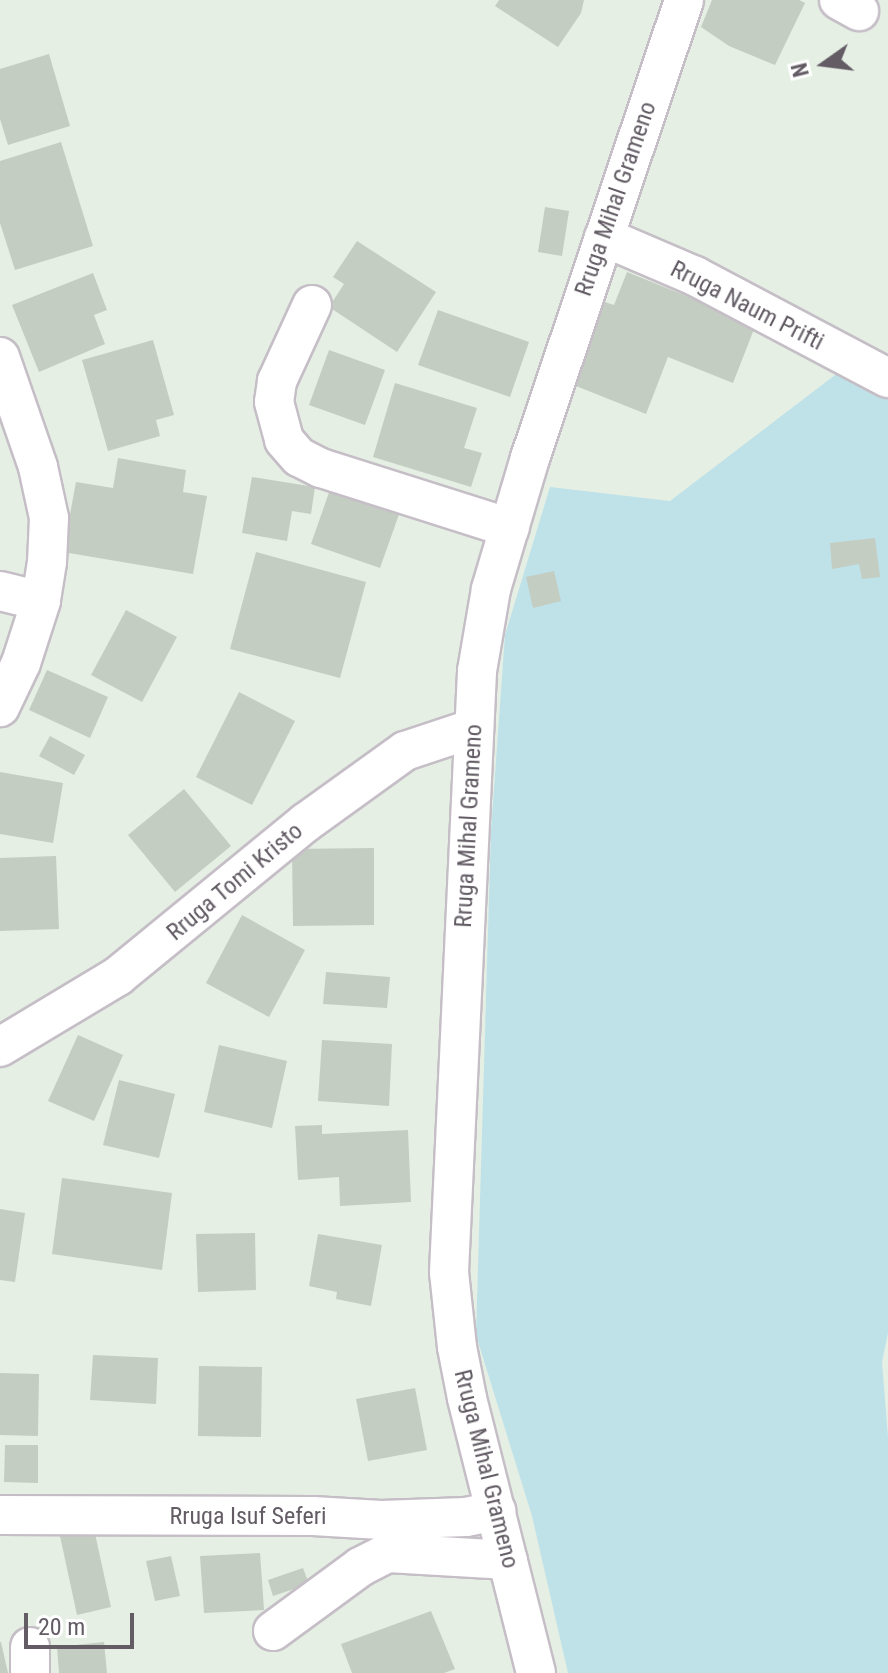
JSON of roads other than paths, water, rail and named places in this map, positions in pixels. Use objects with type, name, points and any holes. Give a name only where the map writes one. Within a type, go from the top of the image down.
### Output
[{"type":"street","name":"Rruga Mihal Grameno","points":[[536,1673],[457,1347],[449,1272],[481,633],[510,528],[684,0]]},
{"type":"street","name":"Rruga Naum Prifti","points":[[604,237],[695,276],[888,378]]},
{"type":"street","points":[[312,305],[277,381],[274,402],[284,440],[299,457],[372,487],[510,528]]},
{"type":"street","points":[[0,357],[38,467],[49,518],[41,601],[21,663],[0,707]]},
{"type":"street","points":[[0,591],[41,601]]},
{"type":"street","name":"Rruga Tomi Kristo","points":[[0,1047],[118,976],[305,823],[405,751],[474,728]]},
{"type":"street","name":"Rruga Isuf Seferi","points":[[0,1515],[313,1516],[381,1520],[466,1517],[496,1511]]},
{"type":"street","points":[[273,1631],[360,1567],[388,1553],[508,1560]]}]
